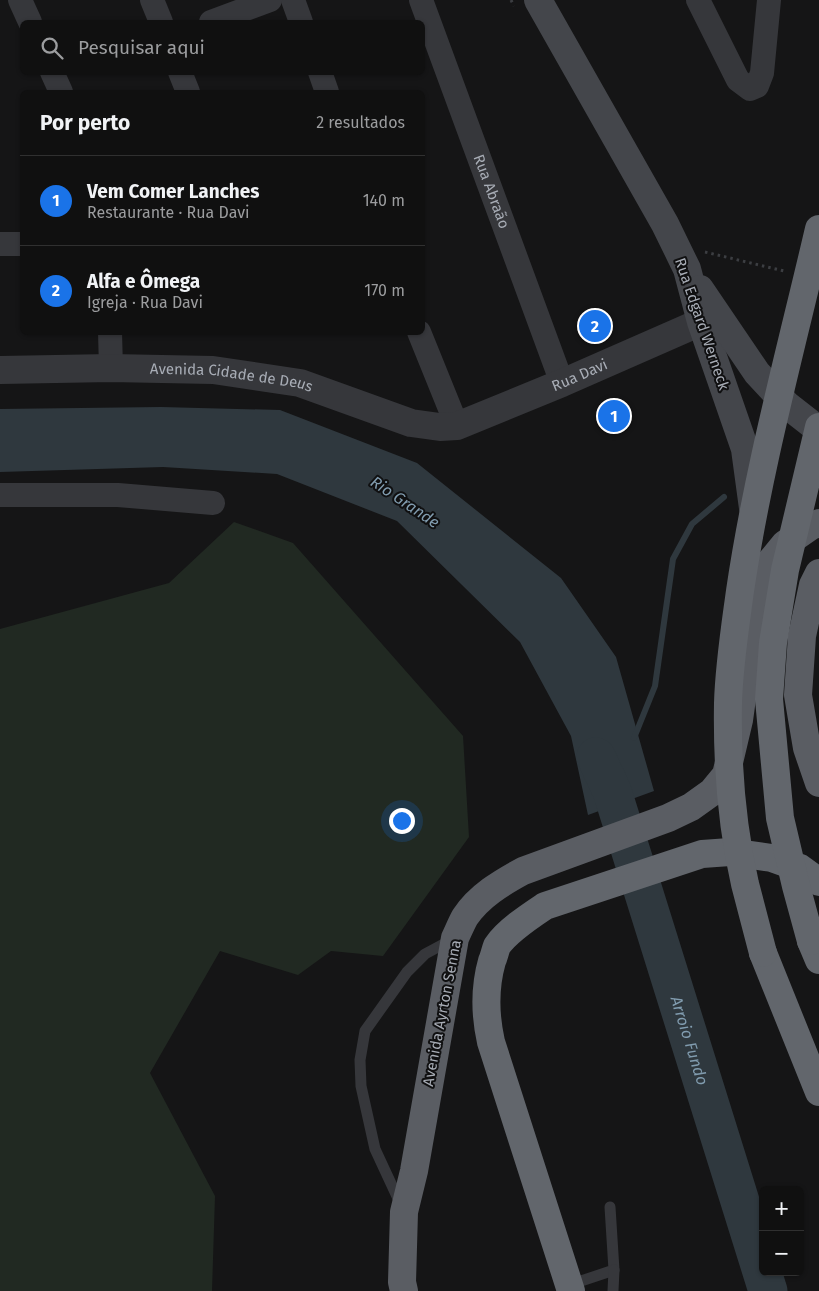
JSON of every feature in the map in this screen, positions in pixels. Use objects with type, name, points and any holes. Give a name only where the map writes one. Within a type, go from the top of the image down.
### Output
[{"type":"highway","points":[[819,227],[764,461],[747,545],[733,640],[728,703],[729,751],[734,817],[745,882],[764,953],[819,1092]]},
{"type":"highway","points":[[819,428],[785,570],[773,643],[769,699],[780,818],[811,941],[819,960]]},
{"type":"highway","name":"Rua Edgard Werneck","points":[[726,775],[739,720],[757,590],[771,561],[785,544],[811,526],[819,523]]},
{"type":"highway","points":[[819,573],[813,586],[802,636],[798,696],[807,748],[819,783]]},
{"type":"highway","name":"Avenida Ayrton Senna","points":[[404,1291],[402,1282],[404,1212],[414,1171],[455,938],[465,917],[482,898],[502,882],[523,871],[668,818],[690,807],[712,792],[726,775]]},
{"type":"highway","points":[[570,1288],[491,1042],[486,1020],[488,975],[497,947],[522,920],[545,906],[702,854],[730,852],[772,858],[800,868],[819,882]]},
{"type":"main road","name":"Rua Edgard Werneck","points":[[538,0],[665,224],[687,269],[701,322],[745,449],[753,499],[757,590]]},
{"type":"main road","points":[[687,269],[757,373],[787,405],[819,428]]},
{"type":"street","points":[[20,0],[29,20]]},
{"type":"street","points":[[152,0],[160,20]]},
{"type":"street","points":[[216,20],[270,0]]},
{"type":"street","points":[[292,0],[300,20]]},
{"type":"street","name":"Rua Abraão","points":[[421,0],[562,383]]},
{"type":"street","points":[[698,0],[738,80],[750,89],[757,86],[762,73],[769,0]]},
{"type":"street","points":[[53,75],[60,90]]},
{"type":"street","points":[[181,75],[187,90]]},
{"type":"street","points":[[321,75],[326,90]]},
{"type":"street","points":[[0,244],[20,244]]},
{"type":"street","name":"Rua Davi","points":[[457,426],[562,383],[701,322]]},
{"type":"street","points":[[110,335],[111,368]]},
{"type":"street","points":[[420,335],[457,426]]},
{"type":"street","name":"Avenida Cidade de Deus","points":[[0,370],[111,368],[213,370],[300,383],[411,423],[440,427],[457,426]]},
{"type":"street","points":[[0,495],[118,495],[214,503]]},
{"type":"lane","points":[[404,1212],[375,1149],[366,1113],[361,1086],[360,1060],[365,1031],[407,972],[425,954],[455,938]]},
{"type":"lane","points":[[610,1207],[614,1270],[613,1291]]},
{"type":"lane","points":[[570,1288],[614,1270]]},
{"type":"shaded area","points":[[234,522],[293,543],[463,736],[469,837],[383,956],[331,951],[298,975],[220,951],[150,1073],[215,1196],[212,1291],[0,1291],[0,629],[169,583]]},
{"type":"water","name":"Rio Grande","points":[[161,407],[280,410],[417,463],[561,578],[616,657],[654,791],[588,815],[571,736],[520,642],[397,521],[277,474],[163,467],[0,472],[0,409]]},
{"type":"waterway","points":[[634,738],[655,686],[673,559],[692,524],[724,497]]},
{"type":"waterway","name":"Arroio Fundo","points":[[596,757],[612,791],[768,1291]]},
{"type":"place","name":"Alfa e Ômega","points":[[595,326]]},
{"type":"place","name":"Vem Comer Lanches","points":[[614,416]]}]
